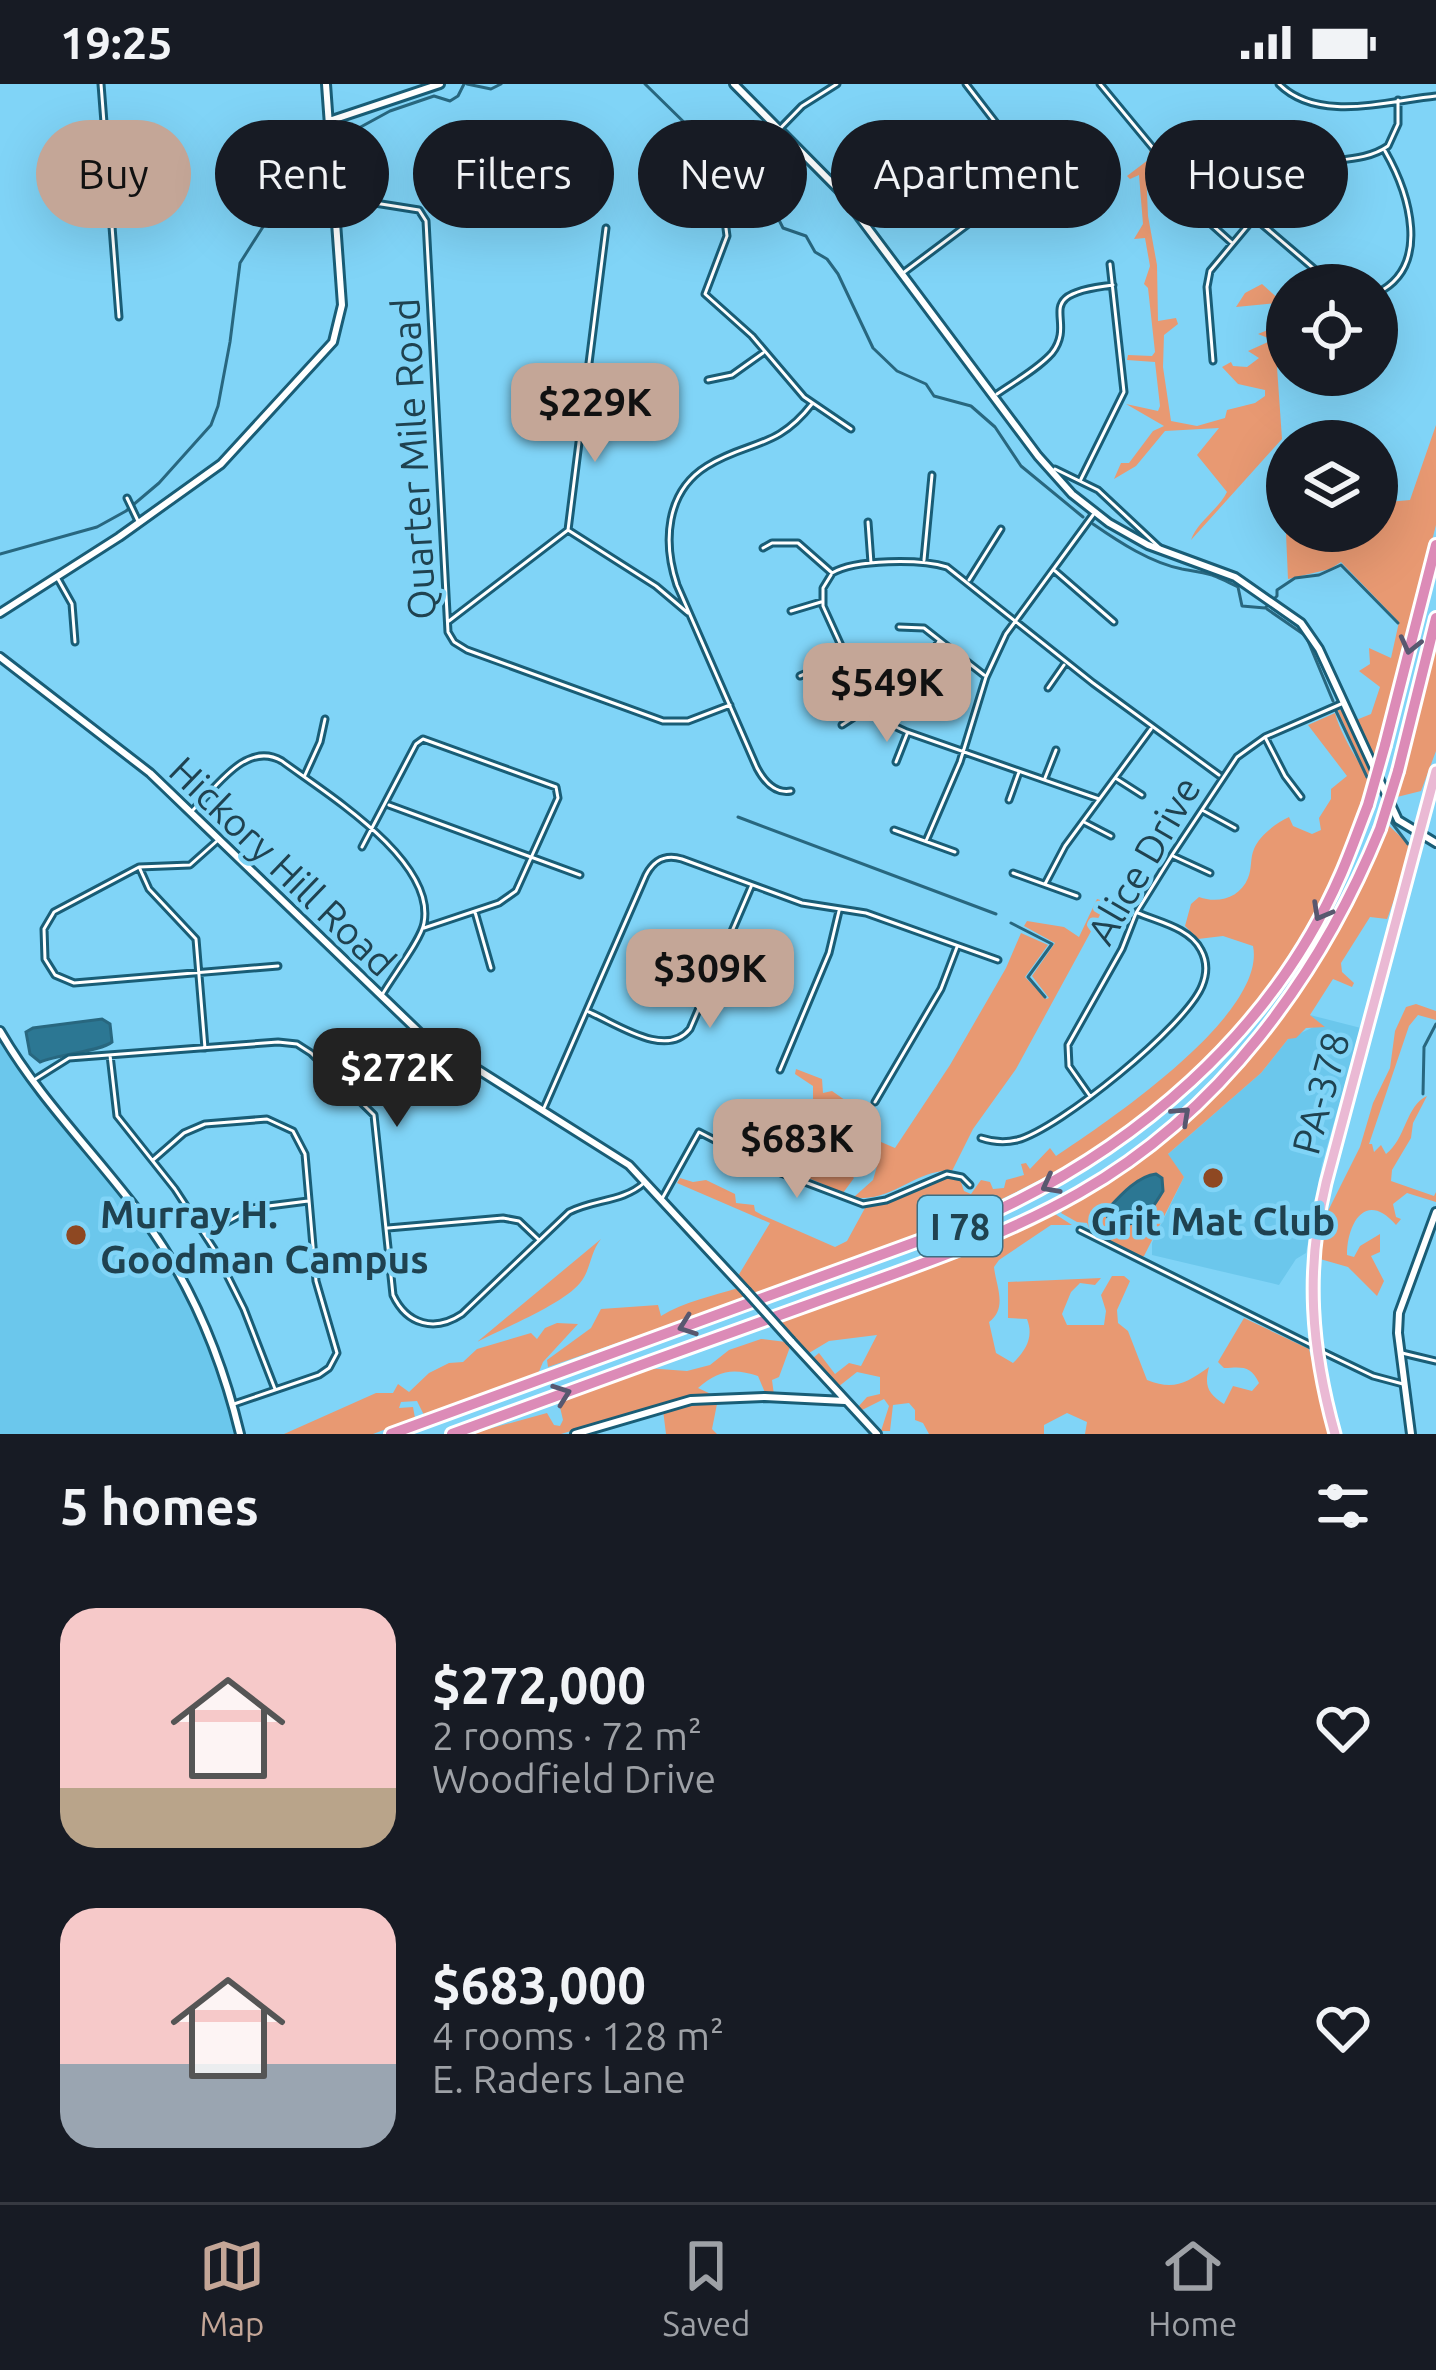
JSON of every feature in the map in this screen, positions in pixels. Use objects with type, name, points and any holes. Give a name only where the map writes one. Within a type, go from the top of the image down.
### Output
[{"type":"highway","name":"I 78","points":[[391,1434],[1024,1199],[1098,1156],[1198,1076],[1268,997],[1331,895],[1368,805],[1436,545]]},
{"type":"highway","name":"I 78","points":[[452,1434],[990,1236],[1081,1192],[1149,1146],[1261,1035],[1323,947],[1379,829],[1436,618]]},
{"type":"main road","name":"PA-378","points":[[1335,1434],[1315,1347],[1311,1273],[1320,1210],[1436,772]]},
{"type":"street","points":[[101,84],[119,317]]},
{"type":"street","points":[[326,84],[329,120]]},
{"type":"street","points":[[332,120],[440,84]]},
{"type":"street","points":[[734,84],[768,120]]},
{"type":"street","points":[[787,120],[837,84]]},
{"type":"street","points":[[902,274],[1003,199],[1017,178],[1016,149],[966,84]]},
{"type":"street","points":[[1100,84],[1153,148],[1192,207],[1232,243]]},
{"type":"street","points":[[1279,84],[1295,98],[1317,106],[1436,96]]},
{"type":"street","points":[[1348,159],[1384,149],[1397,128],[1398,100]]},
{"type":"street","points":[[1384,149],[1405,188],[1410,248],[1398,278]]},
{"type":"street","points":[[807,159],[841,191],[1048,469],[1094,513],[1162,550],[1224,572],[1306,628],[1395,814],[1403,825],[1436,843]]},
{"type":"street","name":"Quarter Mile Road","points":[[389,205],[419,210],[427,221],[452,639],[467,650],[662,721],[695,720],[730,705]]},
{"type":"street","points":[[0,613],[139,522],[231,454],[333,343],[341,305],[337,228]]},
{"type":"street","points":[[448,622],[568,530],[607,228]]},
{"type":"street","points":[[726,228],[705,294],[739,322],[812,404],[850,429]]},
{"type":"street","points":[[1213,361],[1207,280],[1245,228]]},
{"type":"street","points":[[1266,228],[1308,264]]},
{"type":"street","points":[[1081,479],[1124,392],[1110,264]]},
{"type":"street","points":[[994,397],[1052,352],[1058,340],[1059,310],[1069,296],[1086,288],[1114,285]]},
{"type":"street","points":[[708,380],[732,375],[765,352]]},
{"type":"street","points":[[790,790],[777,790],[760,773],[690,614],[669,554],[671,518],[681,493],[704,468],[774,440],[812,404]]},
{"type":"street","points":[[1048,469],[1081,479],[1119,507],[1162,550]]},
{"type":"street","points":[[924,562],[932,475]]},
{"type":"street","points":[[127,498],[139,522]]},
{"type":"street","points":[[926,842],[964,752],[986,676],[1015,620],[1094,513]]},
{"type":"street","points":[[868,522],[871,565]]},
{"type":"street","points":[[568,530],[656,586],[690,614]]},
{"type":"street","points":[[968,581],[1001,530]]},
{"type":"street","points":[[763,548],[772,543],[798,543],[832,574]]},
{"type":"street","points":[[1099,799],[881,720],[869,707],[823,602],[823,588],[832,574],[848,566],[924,562],[947,567],[1222,777]]},
{"type":"street","points":[[1052,568],[1114,622]]},
{"type":"street","points":[[57,577],[71,604],[75,642]]},
{"type":"street","points":[[791,611],[823,602]]},
{"type":"street","points":[[899,627],[918,626],[986,676]]},
{"type":"street","points":[[920,674],[940,640]]},
{"type":"street","name":"Hickory Hill Road","points":[[0,657],[150,773],[429,1040],[611,1152],[646,1181],[877,1434]]},
{"type":"street","points":[[800,676],[846,657]]},
{"type":"street","points":[[1048,688],[1066,662]]},
{"type":"street","name":"Alice Drive","points":[[1090,1096],[1069,1066],[1068,1046],[1122,949],[1136,913],[1222,777],[1237,758],[1265,737],[1342,703]]},
{"type":"street","points":[[842,725],[869,707]]},
{"type":"street","points":[[304,777],[325,719]]},
{"type":"street","points":[[1045,884],[1083,822],[1152,728]]},
{"type":"street","points":[[896,761],[907,732]]},
{"type":"street","points":[[1265,737],[1301,797]]},
{"type":"street","points":[[362,847],[416,744],[423,739],[556,787],[558,798],[516,892],[500,903],[424,928]]},
{"type":"street","points":[[1044,779],[1056,750]]},
{"type":"street","points":[[191,813],[244,760],[272,755],[372,830],[414,875],[423,905],[424,928],[380,997]]},
{"type":"street","points":[[1009,800],[1019,771]]},
{"type":"street","points":[[1116,778],[1142,795]]},
{"type":"street","points":[[388,805],[580,874]]},
{"type":"street","points":[[1202,810],[1234,828]]},
{"type":"street","points":[[1083,822],[1111,836]]},
{"type":"street","points":[[894,830],[955,852]]},
{"type":"street","points":[[218,840],[190,865],[139,867],[54,912],[43,934],[46,964],[59,978],[74,983],[278,966]]},
{"type":"street","points":[[1172,855],[1210,873]]},
{"type":"street","points":[[543,1110],[646,874],[656,861],[675,857],[802,903],[866,913],[998,960]]},
{"type":"street","points":[[139,867],[149,889],[193,933],[205,1048]]},
{"type":"street","points":[[1012,873],[1077,896]]},
{"type":"street","points":[[588,1011],[662,1042],[683,1038],[752,884]]},
{"type":"street","points":[[779,1070],[829,953],[839,909]]},
{"type":"street","points":[[475,910],[491,968]]},
{"type":"street","points":[[981,1138],[1000,1142],[1027,1137],[1090,1096],[1153,1043],[1196,998],[1205,979],[1204,957],[1191,938],[1136,913]]},
{"type":"street","points":[[875,1102],[941,989],[958,946]]},
{"type":"street","points":[[0,1031],[32,1082],[163,1247],[210,1339],[239,1434]]},
{"type":"street","points":[[32,1082],[62,1060],[297,1044],[366,1104],[378,1130],[396,1301],[410,1318],[429,1324],[457,1318],[569,1212],[627,1196],[646,1181]]},
{"type":"street","points":[[110,1055],[114,1111],[205,1234],[236,1292],[276,1391]]},
{"type":"street","points":[[153,1160],[184,1132],[199,1126],[273,1120],[290,1127],[301,1141],[318,1290],[337,1353],[325,1372],[233,1405]]},
{"type":"street","points":[[662,1199],[699,1132],[773,1170],[863,1204],[886,1200],[947,1174],[962,1177],[970,1185]]},
{"type":"street","points":[[205,1234],[253,1208],[310,1201]]},
{"type":"street","points":[[1411,1434],[1401,1352],[1401,1305],[1436,1212]]},
{"type":"street","points":[[386,1228],[503,1217],[519,1221],[540,1240]]},
{"type":"street","points":[[1081,1231],[1373,1376],[1405,1384]]},
{"type":"street","points":[[1401,1352],[1436,1361]]},
{"type":"street","points":[[575,1434],[691,1400],[765,1396],[845,1401]]},
{"type":"shaded area","points":[[1145,162],[1145,228],[1150,228],[1157,265],[1158,321],[1176,318],[1178,324],[1164,335],[1171,421],[1197,426],[1225,418],[1227,410],[1265,396],[1265,390],[1238,384],[1222,367],[1231,362],[1247,367],[1259,358],[1248,351],[1266,343],[1266,396],[1279,396],[1281,420],[1266,420],[1266,457],[1191,540],[1227,492],[1197,455],[1219,428],[1165,431],[1136,466],[1114,479],[1121,463],[1129,463],[1153,431],[1164,426],[1126,404],[1158,411],[1160,406],[1155,362],[1127,360],[1128,355],[1152,356],[1155,352],[1144,284],[1150,266],[1145,238],[1134,239],[1143,224],[1139,175],[1127,176]]},
{"type":"shaded area","points":[[1262,284],[1266,304],[1236,307],[1245,293]]},
{"type":"shaded area","points":[[1436,425],[1436,525],[1378,754],[1373,754],[1356,720],[1371,714],[1380,687],[1359,671],[1370,664],[1369,648],[1391,658],[1399,622],[1341,562],[1288,579],[1287,552],[1398,552],[1398,501],[1410,500]]},
{"type":"shaded area","points":[[1436,646],[1436,751],[1421,791],[1397,797]]},
{"type":"shaded area","points":[[1337,709],[1343,711],[1370,772],[1364,807],[1314,913],[1262,994],[1205,1061],[1143,1115],[1075,1160],[1003,1198],[925,1232],[755,1293],[738,1276],[770,1223],[677,1183],[680,1178],[706,1180],[735,1194],[736,1203],[754,1205],[762,1215],[835,1247],[847,1241],[865,1208],[927,1182],[960,1179],[964,1191],[971,1194],[981,1180],[990,1182],[993,1189],[1004,1188],[1006,1180],[1024,1175],[1021,1164],[1030,1169],[1050,1148],[1056,1156],[1179,1064],[1235,1003],[1251,973],[1253,946],[1223,936],[1198,939],[1185,926],[1191,904],[1199,897],[1221,899],[1240,890],[1248,878],[1256,844],[1284,819],[1289,817],[1293,826],[1312,834],[1321,830],[1319,818],[1331,799],[1331,789],[1347,776],[1308,725],[1335,713],[1368,777]]},
{"type":"shaded area","points":[[1388,825],[1413,848],[1387,919],[1370,917],[1341,963],[1352,987],[1333,979],[1310,1015],[1325,1027],[1306,1028],[1288,1039],[1261,1073],[1168,1154],[1184,1177],[1144,1256],[1092,1236],[1087,1223],[1061,1213],[1170,1133],[1260,1044],[1333,942]]},
{"type":"shaded area","points":[[1097,899],[1107,902],[1016,1069],[973,1129],[952,1171],[927,1175],[880,1195],[854,1197],[873,1180],[879,1159],[854,1147],[843,1168],[854,1178],[843,1193],[744,1150],[759,1144],[773,1158],[793,1161],[778,1120],[791,1120],[809,1146],[824,1114],[820,1110],[806,1121],[799,1105],[813,1102],[813,1086],[795,1074],[796,1069],[822,1079],[823,1093],[832,1091],[862,1112],[860,1133],[895,1148],[950,1065],[1021,933],[1048,945],[1025,977],[1049,998],[1032,976],[1055,943],[1024,926],[1027,921],[1064,927],[1079,937]]},
{"type":"shaded area","points":[[1416,1004],[1436,1011],[1436,1020],[1418,1015],[1409,1026],[1369,1144],[1374,1152],[1381,1145],[1386,1154],[1427,1096],[1391,1181],[1434,1196],[1436,1192],[1436,1202],[1407,1193],[1393,1204],[1401,1219],[1396,1225],[1376,1210],[1355,1222],[1347,1255],[1354,1257],[1360,1246],[1380,1234],[1380,1252],[1371,1256],[1384,1281],[1377,1296],[1348,1267],[1320,1259],[1327,1213],[1360,1147],[1390,1068],[1395,1031],[1406,1007]]},
{"type":"shaded area","points":[[1310,1015],[1361,1028],[1322,1164],[1306,1253],[1296,1259],[1279,1285],[1152,1255],[1152,1243],[1184,1177],[1167,1155],[1261,1073],[1288,1039],[1320,1024]]},
{"type":"shaded area","points":[[102,1019],[110,1024],[112,1042],[107,1045],[40,1062],[30,1054],[26,1032],[33,1028]]},
{"type":"shaded area","name":"Murray H. Goodman Campus","points":[[0,1036],[37,1095],[123,1195],[161,1250],[202,1327],[237,1434],[0,1434]]},
{"type":"shaded area","points":[[1156,1174],[1162,1178],[1163,1191],[1146,1215],[1134,1223],[1108,1220],[1106,1211],[1123,1194]]},
{"type":"shaded area","points":[[1055,1214],[1072,1225],[1051,1225],[994,1267],[999,1303],[989,1322],[996,1353],[1013,1363],[1029,1337],[1027,1319],[1008,1318],[1008,1282],[1101,1278],[1095,1285],[1080,1283],[1062,1314],[1067,1325],[1104,1325],[1101,1295],[1112,1276],[1124,1276],[1130,1281],[1117,1310],[1118,1323],[1128,1331],[1147,1380],[1180,1384],[1209,1367],[1209,1389],[1224,1404],[1233,1386],[1252,1391],[1259,1383],[1253,1373],[1224,1368],[1218,1362],[1244,1318],[1309,1349],[1330,1434],[1085,1434],[1087,1422],[1067,1413],[1044,1425],[1044,1434],[929,1434],[915,1420],[909,1403],[893,1405],[890,1431],[881,1431],[889,1406],[884,1399],[862,1410],[858,1407],[867,1397],[880,1394],[880,1377],[857,1372],[838,1387],[813,1358],[819,1353],[835,1374],[849,1363],[861,1366],[877,1335],[829,1341],[809,1353],[780,1321],[961,1257]]},
{"type":"shaded area","points":[[601,1239],[584,1278],[572,1291],[477,1342]]},
{"type":"shaded area","points":[[738,1288],[747,1298],[548,1367],[547,1360],[591,1328],[601,1309],[658,1305],[661,1316]]},
{"type":"shaded area","points":[[557,1323],[578,1324],[538,1374],[424,1415],[417,1401],[401,1402],[399,1408],[413,1407],[415,1418],[373,1434],[284,1434],[376,1393],[393,1393],[398,1384],[409,1392],[429,1373],[463,1362],[477,1349],[531,1333],[537,1339]]},
{"type":"shaded area","points":[[761,1339],[786,1342],[790,1347],[779,1377],[772,1380],[774,1395],[766,1395],[758,1376],[726,1372],[698,1388],[713,1395],[660,1404],[561,1434],[470,1434],[547,1413],[560,1426],[559,1403],[646,1368],[687,1371],[710,1365],[729,1350]]},
{"type":"shaded area","points":[[739,1399],[739,1403],[717,1404],[712,1429],[717,1434],[666,1434],[663,1410]]},
{"type":"waterway","points":[[0,554],[97,527],[126,511],[159,483],[211,425],[230,342],[240,263],[299,170],[335,141],[390,111],[434,96],[450,101],[464,84]]},
{"type":"waterway","points":[[467,84],[491,89],[501,84]]},
{"type":"waterway","points":[[645,84],[696,134],[716,168],[774,210],[783,228],[806,236],[815,252],[827,259],[873,348],[897,371],[926,384],[934,396],[971,406],[995,427],[1021,466],[1083,517]]},
{"type":"waterway","points":[[1093,524],[1159,562],[1238,587],[1242,606],[1265,608],[1277,590],[1295,578],[1319,575],[1341,565],[1398,623]]},
{"type":"waterway","points":[[1267,609],[1306,636],[1333,701]]},
{"type":"waterway","points":[[1336,711],[1367,777]]},
{"type":"waterway","points":[[738,817],[996,914]]},
{"type":"waterway","points":[[1389,819],[1408,844]]},
{"type":"waterway","points":[[1011,923],[1052,944],[1028,977],[1045,997]]},
{"type":"waterway","points":[[1423,1094],[1424,1047],[1436,1024]]},
{"type":"place","name":"Grit Mat Club","points":[[1213,1178]]},
{"type":"place","name":"Murray H. Goodman Campus","points":[[76,1235]]}]
